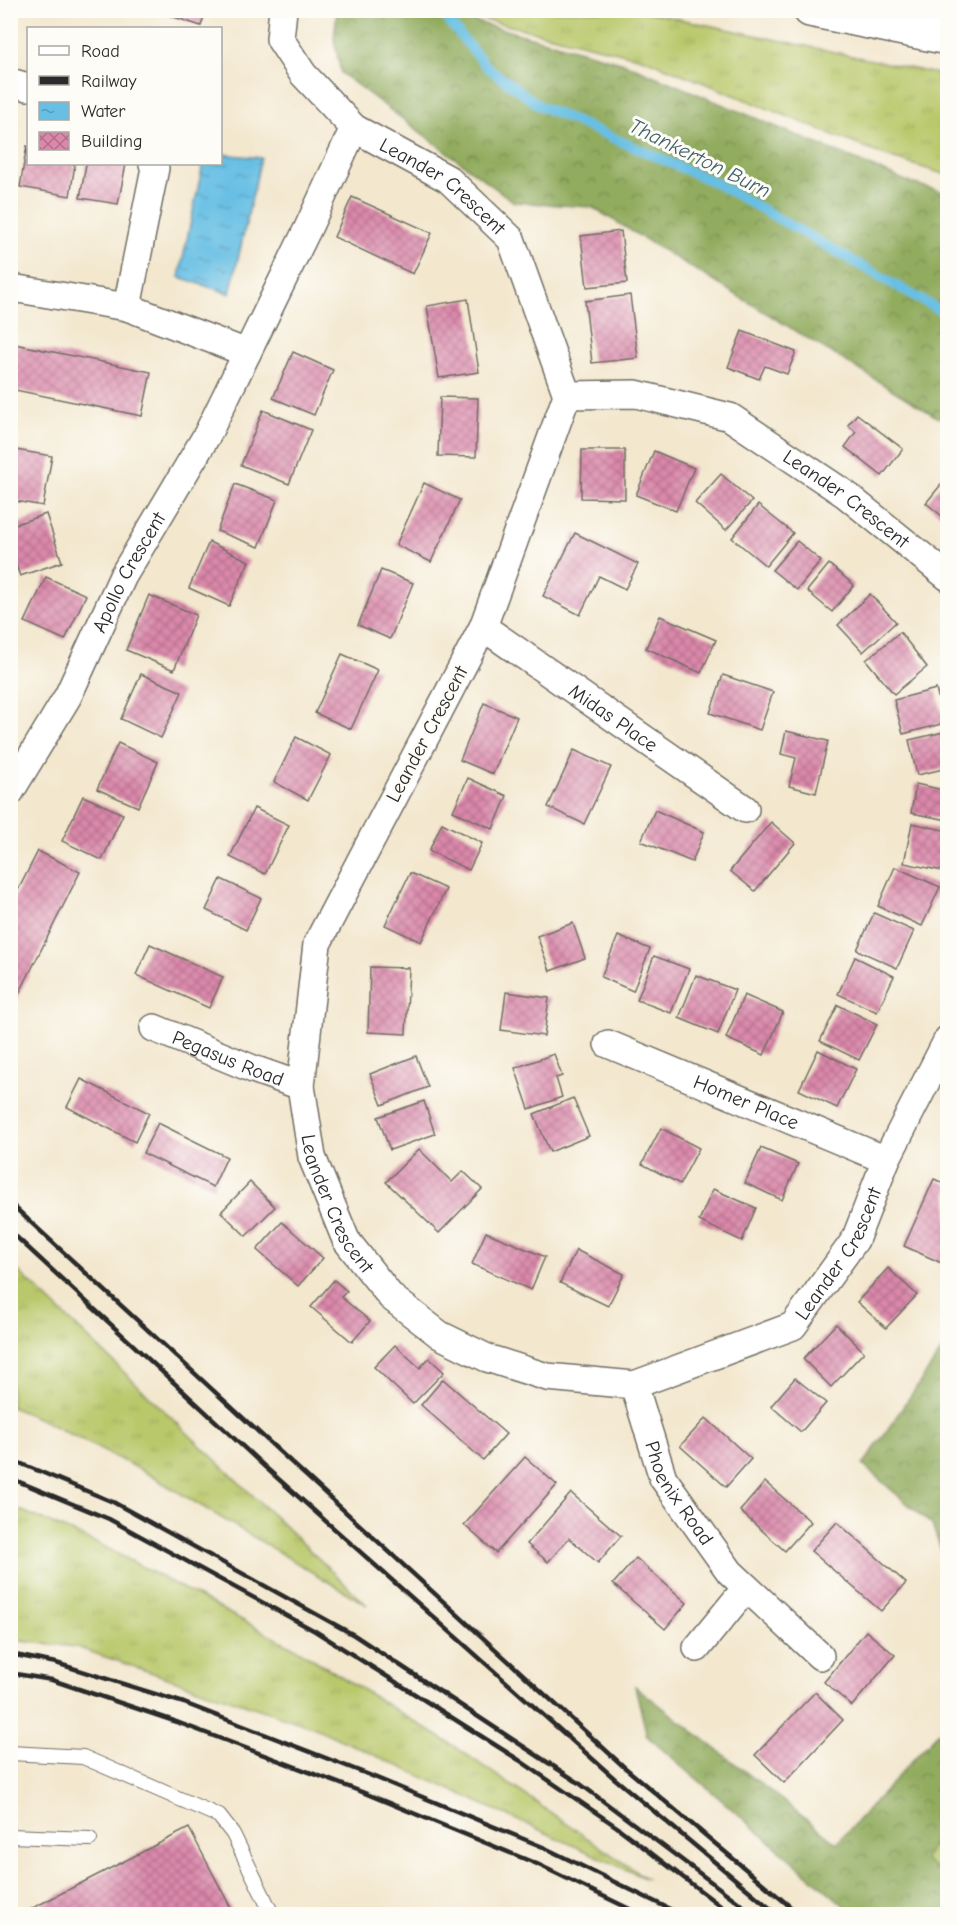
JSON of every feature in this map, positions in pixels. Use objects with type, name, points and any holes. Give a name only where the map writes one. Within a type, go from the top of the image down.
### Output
[{"type":"main road","points":[[810,10],[948,38]]},
{"type":"street","name":"Leander Crescent","points":[[283,10],[280,39],[303,74],[354,128],[448,179],[511,240],[567,394],[483,627],[317,944],[301,1086],[312,1157],[346,1240],[391,1297],[440,1335],[487,1358],[547,1377],[634,1385],[793,1326],[855,1240],[886,1160],[948,1039]]},
{"type":"street","points":[[10,82],[27,87]]},
{"type":"street","name":"Apollo Crescent","points":[[10,792],[68,696],[123,576],[207,435],[309,228],[354,128]]},
{"type":"street","points":[[127,307],[155,168],[154,165]]},
{"type":"street","points":[[18,289],[127,307],[247,353]]},
{"type":"street","name":"Leander Crescent","points":[[567,394],[636,394],[730,417],[845,494],[948,577]]},
{"type":"street","name":"Midas Place","points":[[483,627],[745,809]]},
{"type":"street","name":"Pegasus Road","points":[[154,1028],[253,1069],[301,1086]]},
{"type":"street","name":"Homer Place","points":[[608,1044],[886,1160]]},
{"type":"street","name":"Phoenix Road","points":[[634,1385],[663,1478],[730,1572],[820,1656]]},
{"type":"street","points":[[697,1648],[746,1588]]},
{"type":"lane","points":[[10,1753],[83,1757],[219,1816],[233,1834],[272,1914]]},
{"type":"lane","points":[[10,1836],[90,1839]]},
{"type":"green space","points":[[337,11],[437,11],[621,62],[911,183],[947,193],[947,420],[937,417],[592,207],[514,202],[341,73],[334,39]]},
{"type":"green space","points":[[449,11],[642,11],[947,76],[947,175],[888,157],[642,58]]},
{"type":"green space","points":[[10,1263],[367,1605],[143,1471],[42,1420],[11,1407]]},
{"type":"green space","points":[[947,1343],[947,1565],[932,1525],[863,1465]]},
{"type":"green space","points":[[11,1506],[103,1546],[300,1651],[454,1746],[647,1879],[315,1728],[76,1647],[11,1640]]},
{"type":"green space","points":[[635,1686],[837,1843],[944,1726],[947,1701],[947,1820],[924,1860],[947,1876],[947,1914],[854,1914],[647,1736]]},
{"type":"green space","points":[[947,1820],[947,1876],[924,1860]]},
{"type":"water","points":[[222,154],[261,158],[230,294],[179,277],[203,165],[222,165]]},
{"type":"building","points":[[153,10],[206,10],[201,26]]},
{"type":"building","points":[[27,145],[27,165],[75,165],[70,196],[20,187]]},
{"type":"building","points":[[86,165],[126,165],[118,204],[80,198]]},
{"type":"building","points":[[352,197],[432,233],[413,274],[334,237]]},
{"type":"building","points":[[621,231],[627,283],[587,287],[581,236]]},
{"type":"building","points":[[630,295],[638,358],[592,363],[585,301]]},
{"type":"building","points":[[468,299],[479,372],[439,378],[427,306]]},
{"type":"building","points":[[742,331],[796,352],[787,374],[765,366],[759,379],[728,367]]},
{"type":"building","points":[[10,343],[151,372],[142,416],[10,389]]},
{"type":"building","points":[[293,352],[333,370],[314,415],[273,398]]},
{"type":"building","points":[[440,397],[478,398],[476,457],[438,456]]},
{"type":"building","points":[[263,410],[311,430],[289,484],[241,465]]},
{"type":"building","points":[[857,414],[903,449],[882,476],[845,447],[856,432],[848,425]]},
{"type":"building","points":[[10,449],[52,456],[43,506],[10,500]]},
{"type":"building","points":[[582,450],[625,450],[625,499],[581,498]]},
{"type":"building","points":[[654,451],[694,468],[676,511],[636,495]]},
{"type":"building","points":[[721,474],[752,501],[726,530],[695,503]]},
{"type":"building","points":[[948,476],[948,521],[926,503]]},
{"type":"building","points":[[424,483],[460,500],[431,562],[396,545]]},
{"type":"building","points":[[235,484],[277,500],[259,547],[217,531]]},
{"type":"building","points":[[758,505],[793,533],[766,566],[732,538]]},
{"type":"building","points":[[46,514],[62,562],[20,576],[10,549],[10,526]]},
{"type":"building","points":[[575,533],[638,564],[625,589],[599,576],[580,615],[543,596]]},
{"type":"building","points":[[797,541],[821,561],[797,590],[772,570]]},
{"type":"building","points":[[209,542],[249,561],[229,606],[189,588]]},
{"type":"building","points":[[829,564],[854,585],[832,612],[807,591]]},
{"type":"building","points":[[381,570],[413,583],[390,639],[358,625]]},
{"type":"building","points":[[46,577],[86,595],[65,640],[25,622]]},
{"type":"building","points":[[870,594],[896,622],[863,652],[838,625]]},
{"type":"building","points":[[149,595],[196,615],[174,670],[126,650]]},
{"type":"building","points":[[660,616],[716,640],[701,673],[646,648]]},
{"type":"building","points":[[900,632],[927,667],[894,694],[866,660]]},
{"type":"building","points":[[342,654],[378,670],[351,729],[315,713]]},
{"type":"building","points":[[141,674],[182,692],[161,738],[121,719]]},
{"type":"building","points":[[723,675],[773,692],[760,730],[710,713]]},
{"type":"building","points":[[936,689],[945,723],[903,734],[894,700]]},
{"type":"building","points":[[484,703],[517,717],[493,774],[460,760]]},
{"type":"building","points":[[786,731],[828,741],[816,793],[789,786],[796,758],[781,754]]},
{"type":"building","points":[[948,731],[948,768],[917,775],[909,740]]},
{"type":"building","points":[[296,737],[331,755],[308,800],[274,782]]},
{"type":"building","points":[[118,743],[158,762],[138,807],[97,789]]},
{"type":"building","points":[[574,750],[611,767],[584,824],[548,807]]},
{"type":"building","points":[[468,778],[507,796],[493,829],[453,811]]},
{"type":"building","points":[[916,784],[948,791],[948,820],[911,813]]},
{"type":"building","points":[[83,796],[123,814],[102,860],[62,841]]},
{"type":"building","points":[[254,808],[289,825],[265,874],[230,857]]},
{"type":"building","points":[[655,810],[704,832],[692,862],[641,841]]},
{"type":"building","points":[[771,822],[795,843],[755,891],[730,871]]},
{"type":"building","points":[[442,823],[482,843],[469,870],[429,851]]},
{"type":"building","points":[[912,823],[948,831],[948,850],[943,871],[904,863]]},
{"type":"building","points":[[38,851],[80,872],[10,1012],[10,906]]},
{"type":"building","points":[[895,867],[940,887],[922,926],[878,906]]},
{"type":"building","points":[[410,873],[446,889],[421,942],[385,925]]},
{"type":"building","points":[[221,879],[261,898],[246,930],[206,910]]},
{"type":"building","points":[[874,913],[914,931],[897,968],[857,950]]},
{"type":"building","points":[[573,923],[585,958],[550,971],[537,936]]},
{"type":"building","points":[[618,936],[650,949],[633,991],[601,977]]},
{"type":"building","points":[[150,944],[223,977],[209,1008],[136,975]]},
{"type":"building","points":[[654,956],[689,969],[671,1013],[637,1000]]},
{"type":"building","points":[[855,957],[894,976],[877,1012],[838,994]]},
{"type":"building","points":[[370,967],[409,968],[406,1034],[368,1032]]},
{"type":"building","points":[[696,975],[735,990],[718,1034],[679,1018]]},
{"type":"building","points":[[506,992],[549,998],[544,1036],[501,1030]]},
{"type":"building","points":[[744,995],[783,1012],[764,1055],[726,1038]]},
{"type":"building","points":[[838,1005],[877,1024],[859,1060],[820,1041]]},
{"type":"building","points":[[818,1050],[856,1069],[837,1108],[799,1090]]},
{"type":"building","points":[[554,1054],[562,1076],[556,1078],[562,1097],[529,1109],[515,1068]]},
{"type":"building","points":[[416,1056],[428,1087],[382,1105],[370,1074]]},
{"type":"building","points":[[81,1079],[149,1113],[135,1142],[67,1107]]},
{"type":"building","points":[[573,1098],[589,1136],[550,1152],[534,1114]]},
{"type":"building","points":[[424,1101],[435,1134],[390,1150],[378,1117]]},
{"type":"building","points":[[158,1123],[227,1157],[213,1187],[143,1153]]},
{"type":"building","points":[[661,1128],[699,1148],[680,1184],[642,1164]]},
{"type":"building","points":[[761,1148],[798,1164],[782,1200],[745,1183]]},
{"type":"building","points":[[419,1149],[452,1182],[463,1171],[482,1189],[439,1233],[386,1182]]},
{"type":"building","points":[[934,1179],[948,1185],[948,1262],[946,1265],[904,1246]]},
{"type":"building","points":[[250,1182],[275,1207],[246,1236],[221,1212]]},
{"type":"building","points":[[713,1189],[756,1208],[742,1241],[699,1221]]},
{"type":"building","points":[[282,1222],[323,1258],[298,1286],[257,1250]]},
{"type":"building","points":[[486,1232],[545,1257],[531,1290],[472,1264]]},
{"type":"building","points":[[576,1250],[624,1274],[608,1306],[560,1283]]},
{"type":"building","points":[[888,1268],[917,1295],[886,1328],[857,1302]]},
{"type":"building","points":[[334,1280],[347,1291],[341,1297],[370,1321],[352,1342],[311,1307]]},
{"type":"building","points":[[836,1324],[864,1352],[831,1387],[803,1359]]},
{"type":"building","points":[[395,1345],[420,1368],[429,1358],[444,1372],[413,1404],[374,1367]]},
{"type":"building","points":[[795,1378],[826,1403],[801,1432],[771,1406]]},
{"type":"building","points":[[443,1379],[506,1434],[483,1460],[421,1405]]},
{"type":"building","points":[[706,1418],[751,1459],[726,1487],[680,1446]]},
{"type":"building","points":[[525,1457],[557,1485],[496,1553],[464,1525]]},
{"type":"building","points":[[765,1482],[811,1522],[785,1551],[740,1511]]},
{"type":"building","points":[[571,1493],[621,1536],[598,1563],[569,1538],[548,1562],[527,1544]]},
{"type":"building","points":[[837,1522],[906,1583],[881,1611],[811,1551]]},
{"type":"building","points":[[636,1558],[687,1603],[665,1629],[613,1584]]},
{"type":"building","points":[[866,1631],[895,1655],[852,1706],[824,1682]]},
{"type":"building","points":[[815,1692],[843,1720],[784,1783],[755,1755]]},
{"type":"building","points":[[189,1828],[234,1914],[21,1914]]},
{"type":"waterway","name":"Thankerton Burn","points":[[449,22],[487,67],[540,106],[714,182],[948,315]]},
{"type":"railway","points":[[10,1203],[623,1766],[799,1914]]},
{"type":"railway","points":[[10,1231],[265,1467],[614,1778],[777,1914]]},
{"type":"railway","points":[[10,1459],[113,1502],[354,1635],[579,1783],[754,1914]]},
{"type":"railway","points":[[10,1478],[109,1519],[315,1631],[519,1760],[617,1827],[731,1914]]},
{"type":"railway","points":[[10,1654],[56,1663],[184,1703],[367,1774],[543,1847],[680,1914]]},
{"type":"railway","points":[[10,1673],[52,1680],[174,1721],[362,1792],[537,1864],[640,1914]]}]
